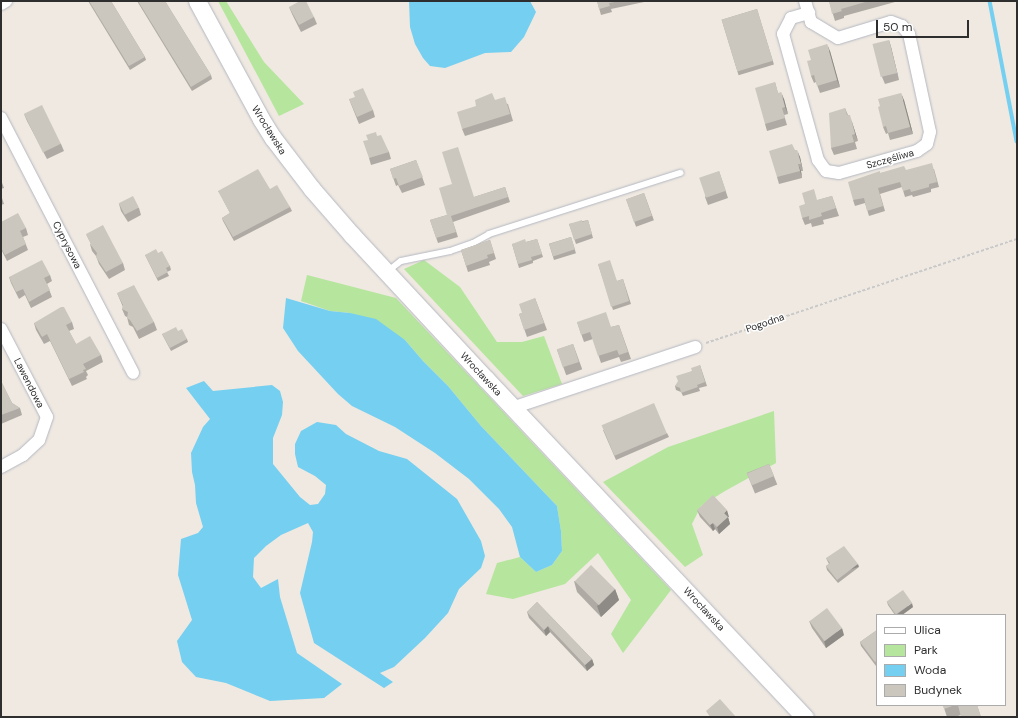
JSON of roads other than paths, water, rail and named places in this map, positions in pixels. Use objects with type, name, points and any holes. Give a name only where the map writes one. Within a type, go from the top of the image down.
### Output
[{"type":"main road","name":"Wrocławska","points":[[197,1],[273,138],[312,189],[386,272],[805,717]]},
{"type":"street","points":[[1,4],[6,1]]},
{"type":"street","name":"Szczęśliwa","points":[[807,7],[811,22],[838,38],[891,22],[902,26],[909,34],[930,132],[927,144],[917,151],[839,173],[826,171],[818,160],[783,34],[791,18],[807,7]]},
{"type":"street","name":"Cyprysowa","points":[[1,118],[133,373]]},
{"type":"street","name":"Lawendowa","points":[[1,329],[47,417],[39,440],[23,455],[1,467]]},
{"type":"street","points":[[515,409],[518,406],[695,347]]},
{"type":"lane","points":[[386,272],[400,261],[450,251],[473,243],[489,234],[680,173]]},
{"type":"water","points":[[409,1],[530,1],[536,12],[524,37],[511,52],[485,53],[445,68],[430,66],[423,58],[415,44],[410,27]]},
{"type":"water","points":[[286,298],[330,311],[350,313],[376,319],[405,340],[448,386],[481,426],[557,506],[561,531],[562,551],[552,565],[536,572],[520,557],[512,527],[499,509],[469,479],[435,453],[395,427],[352,406],[338,394],[298,351],[283,328]]},
{"type":"water","points":[[204,381],[213,391],[272,385],[280,391],[283,402],[282,415],[273,438],[273,464],[300,497],[310,505],[318,504],[325,494],[326,485],[315,476],[298,467],[295,454],[295,444],[301,431],[317,422],[336,425],[346,434],[379,451],[407,459],[457,499],[481,541],[485,556],[481,568],[459,589],[448,613],[425,638],[394,667],[380,673],[393,682],[384,688],[314,643],[300,593],[312,542],[313,532],[308,523],[281,535],[266,546],[254,558],[253,577],[261,588],[278,579],[280,597],[297,653],[342,684],[324,698],[270,701],[226,683],[196,677],[182,662],[177,641],[192,620],[178,575],[181,539],[198,533],[203,527],[196,503],[191,453],[203,427],[210,419],[186,388]]},
{"type":"waterway","points":[[990,1],[1017,141]]}]
